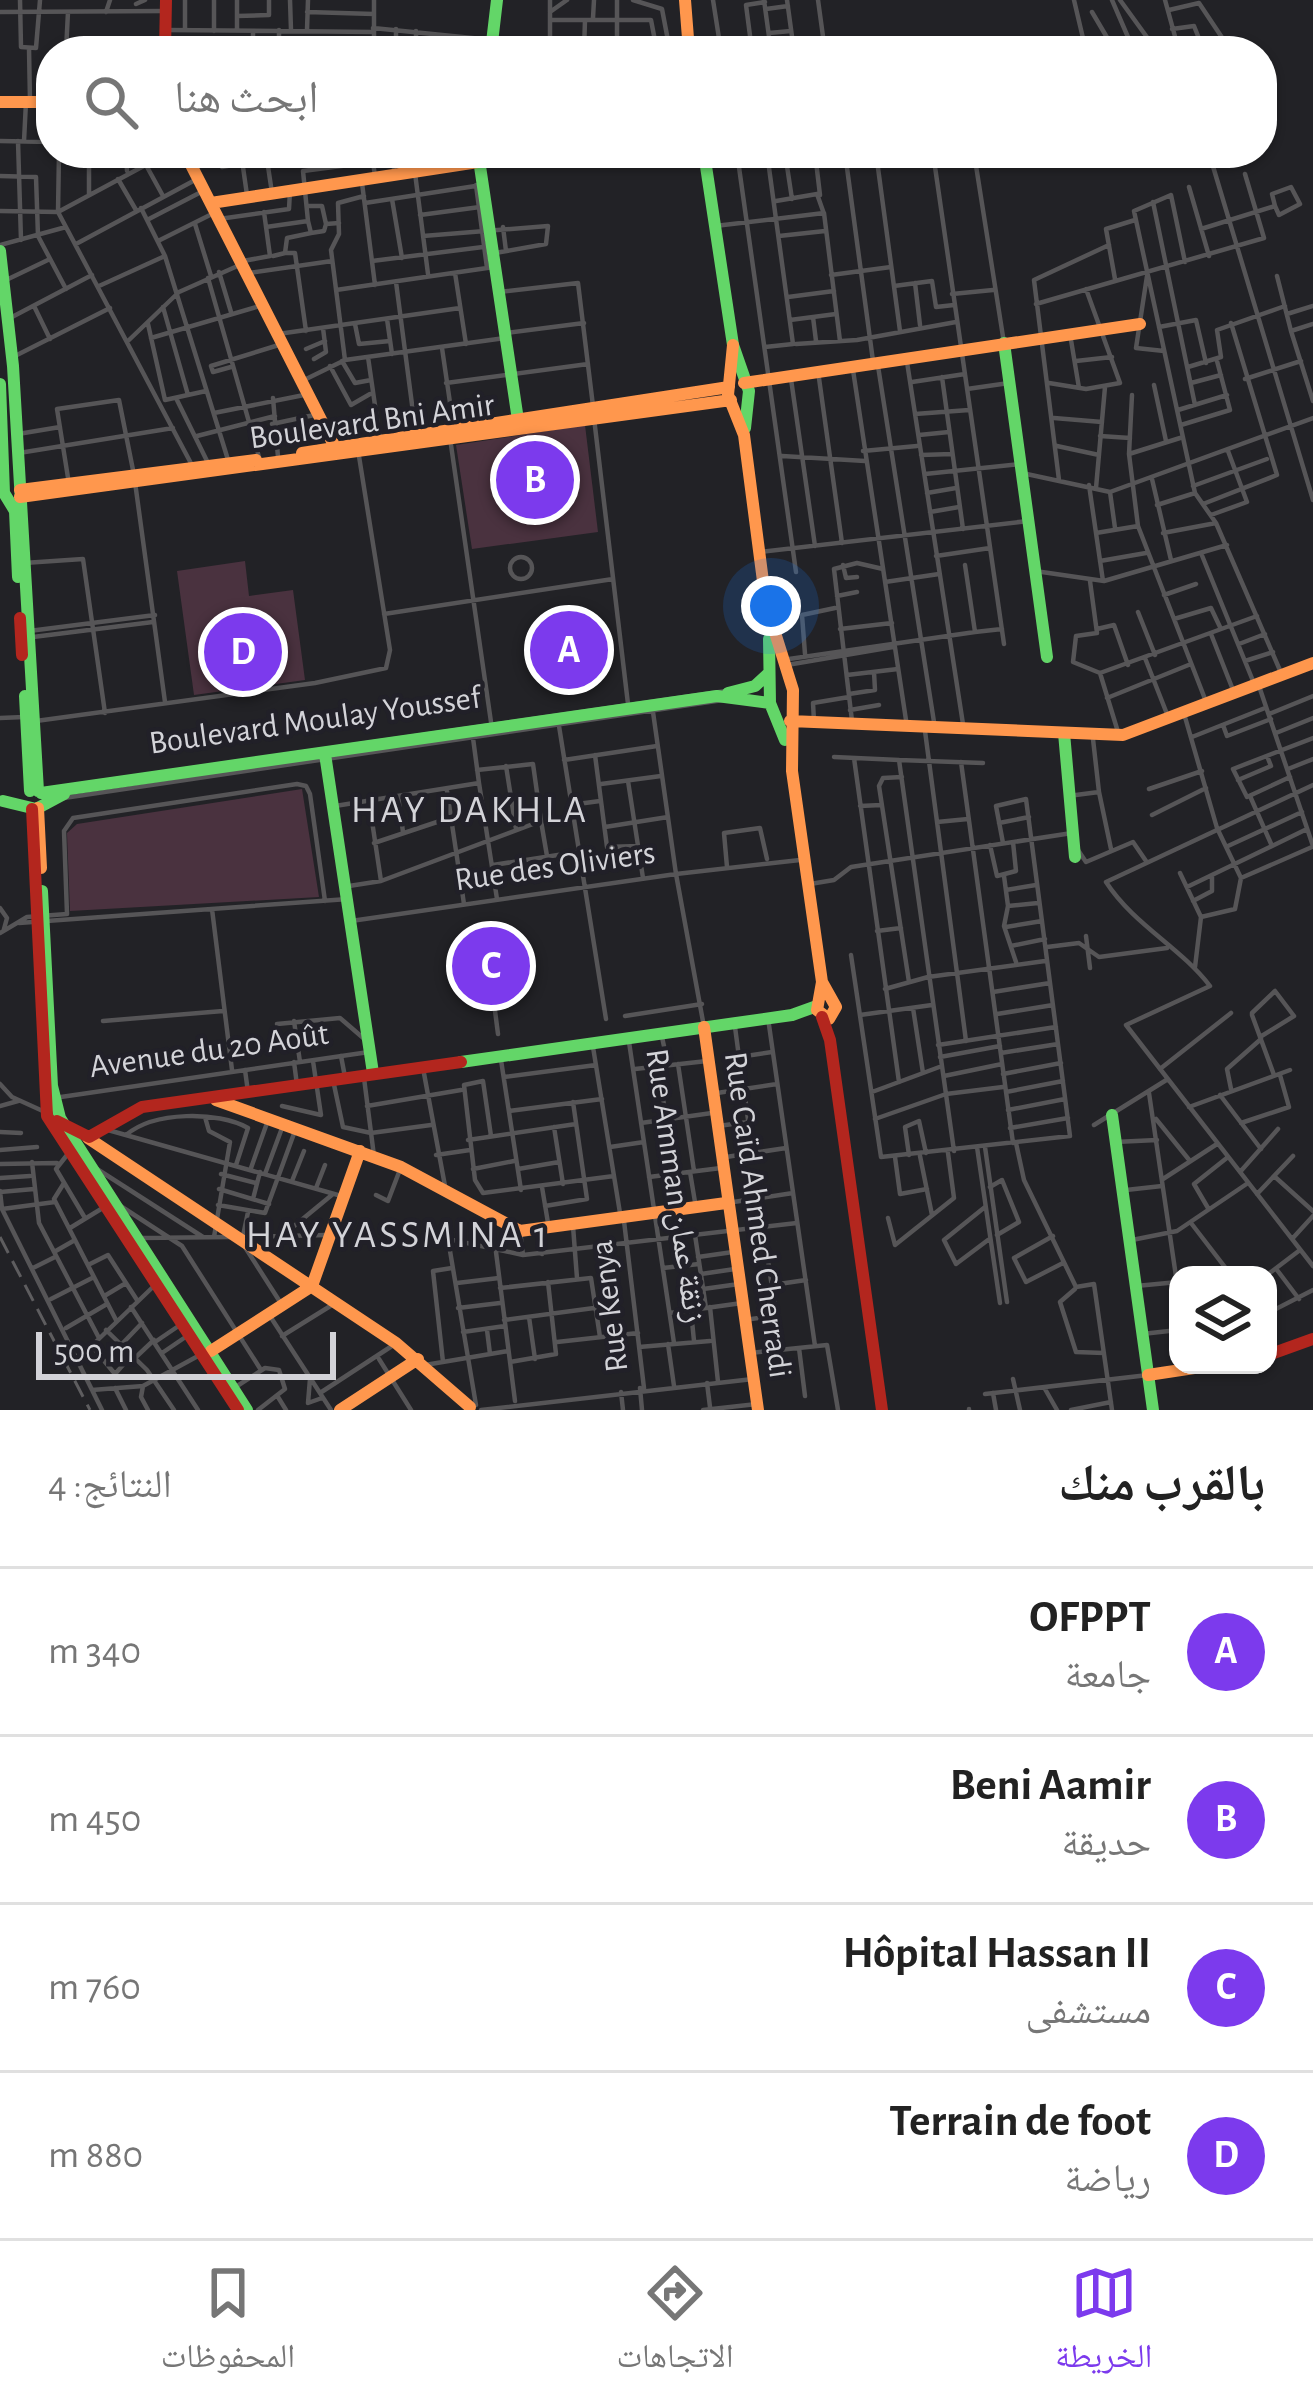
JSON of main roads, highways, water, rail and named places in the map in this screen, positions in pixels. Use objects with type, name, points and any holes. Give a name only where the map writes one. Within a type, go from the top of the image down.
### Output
[{"type":"main road","points":[[493,36],[496,0]]},
{"type":"main road","points":[[682,0],[687,36]]},
{"type":"main road","points":[[165,36],[166,5]]},
{"type":"main road","points":[[0,102],[36,102]]},
{"type":"main road","points":[[193,168],[337,451]]},
{"type":"main road","points":[[210,200],[305,189],[366,190],[394,176],[429,168]]},
{"type":"main road","points":[[478,168],[518,420]]},
{"type":"main road","points":[[706,168],[767,607],[788,720],[800,856],[830,1009],[829,1036],[881,1410]]},
{"type":"main road","points":[[0,248],[4,329],[13,357],[7,438],[18,453],[13,494],[24,563],[30,719]]},
{"type":"main road","points":[[739,391],[790,373],[1140,324]]},
{"type":"main road","points":[[1004,344],[1048,657]]},
{"type":"main road","points":[[0,384],[38,799],[55,1114],[80,1145],[113,1204]]},
{"type":"main road","name":"Boulevard Bni Amir","points":[[13,494],[739,391]]},
{"type":"main road","name":"Boulevard Bni Amir","points":[[357,447],[518,420],[594,413]]},
{"type":"main road","name":"Boulevard Bni Amir","points":[[195,471],[337,451]]},
{"type":"main road","name":"Boulevard Bni Amir","points":[[13,494],[135,478]]},
{"type":"main road","points":[[1121,735],[1313,660]]},
{"type":"main road","points":[[726,695],[755,686],[779,665]]},
{"type":"main road","points":[[770,704],[779,665]]},
{"type":"main road","points":[[726,695],[770,704],[788,720],[811,725],[1121,735],[1184,715],[1256,683]]},
{"type":"main road","name":"Boulevard Moulay Youssef","points":[[2,801],[628,709],[659,709],[701,695],[726,695]]},
{"type":"main road","points":[[1064,733],[1074,844]]},
{"type":"main road","points":[[325,754],[370,1047],[368,1073]]},
{"type":"main road","points":[[80,1145],[137,1108],[204,1099],[239,1100],[297,1084],[368,1073],[830,1009]]},
{"type":"main road","name":"Rue Caïd Ahmed Cherradi","points":[[704,1027],[713,1120],[757,1407]]},
{"type":"main road","points":[[239,1100],[269,1117],[434,1178],[448,1191],[520,1231],[726,1203]]},
{"type":"main road","points":[[55,1114],[80,1145],[132,1238],[243,1410]]},
{"type":"main road","points":[[1112,1115],[1153,1410]]},
{"type":"main road","points":[[80,1145],[136,1171],[216,1221],[396,1343],[476,1406]]},
{"type":"main road","points":[[207,1351],[310,1285],[340,1198],[367,1154]]},
{"type":"main road","points":[[145,1258],[185,1329],[207,1351],[243,1410]]},
{"type":"main road","points":[[237,1332],[281,1304]]},
{"type":"main road","points":[[1277,1352],[1313,1339]]},
{"type":"main road","points":[[344,1410],[421,1362]]},
{"type":"main road","points":[[1148,1375],[1169,1372]]},
{"type":"railway","points":[[0,1237],[90,1410]]},
{"type":"place","name":"Beni Aamir","points":[[535,480]]},
{"type":"place","name":"OFPPT","points":[[569,650]]},
{"type":"place","name":"Terrain de foot","points":[[243,652]]},
{"type":"place","name":"Hôpital Hassan II","points":[[491,966]]},
{"type":"district","name":"HAY DAKHLA","points":[[470,810]]},
{"type":"district","name":"HAY YASSMINA 1","points":[[398,1235]]}]
